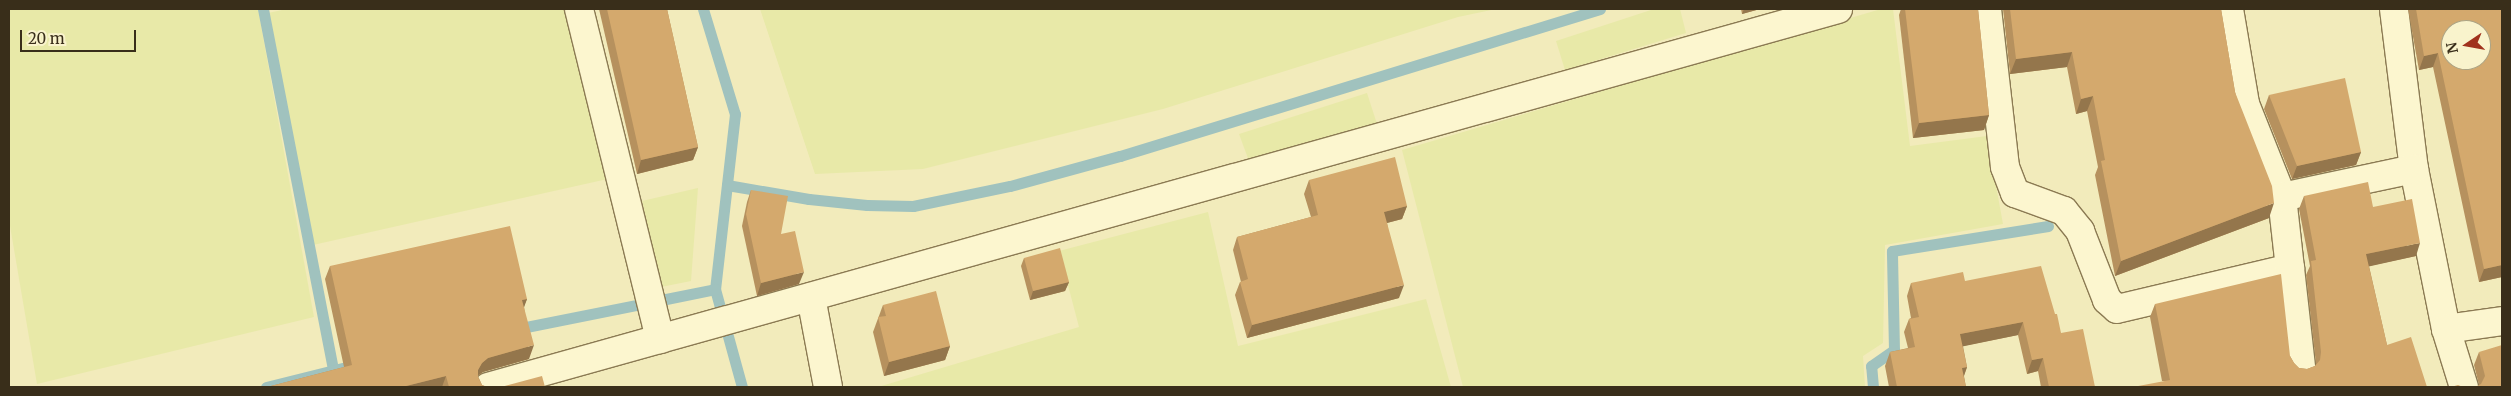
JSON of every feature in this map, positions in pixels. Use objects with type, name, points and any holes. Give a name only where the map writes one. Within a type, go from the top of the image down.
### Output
[{"type":"street","points":[[579,9],[660,339]]},
{"type":"street","points":[[488,387],[1838,9]]},
{"type":"street","points":[[1987,9],[2005,167],[2015,193],[2064,211],[2080,230],[2107,300],[2117,309],[2290,268]]},
{"type":"street","points":[[2228,9],[2245,104],[2282,197],[2301,367]]},
{"type":"street","points":[[2394,9],[2414,169],[2446,329],[2464,387]]},
{"type":"street","points":[[2282,197],[2414,169]]},
{"type":"street","points":[[811,297],[828,387]]},
{"type":"street","points":[[2446,329],[2502,321]]},
{"type":"green space","points":[[9,9],[258,9],[314,317],[37,384],[9,220]]},
{"type":"green space","points":[[287,9],[571,9],[612,178],[313,245],[268,13]]},
{"type":"green space","points":[[760,9],[1496,9],[1458,17],[1163,109],[923,169],[815,174]]},
{"type":"green space","points":[[1654,9],[1680,9],[1686,33],[1565,70],[1556,41]]},
{"type":"green space","points":[[1881,9],[1893,9],[1910,146],[1987,136],[2003,224],[1885,245],[1883,343],[1863,356],[1865,387],[1463,387],[1402,150]]},
{"type":"green space","points":[[1367,93],[1377,124],[1249,161],[1239,134]]},
{"type":"green space","points":[[698,188],[691,281],[661,287],[642,201]]},
{"type":"green space","points":[[1208,212],[1238,346],[1426,299],[1451,387],[878,387],[1079,327],[1059,251]]},
{"type":"building","points":[[607,9],[667,9],[698,147],[641,160]]},
{"type":"building","points":[[1905,9],[1978,9],[1989,115],[1919,123]]},
{"type":"building","points":[[2010,9],[2221,9],[2235,92],[2272,186],[2274,203],[2121,261],[2101,161],[2105,160],[2093,96],[2081,99],[2072,52],[2016,59]]},
{"type":"building","points":[[2416,9],[2502,9],[2502,265],[2484,269],[2442,70],[2491,70],[2491,20],[2441,20],[2441,67],[2438,53],[2424,56]]},
{"type":"building","points":[[2345,78],[2361,152],[2297,166],[2269,95]]},
{"type":"building","points":[[1395,157],[1407,206],[1384,212],[1404,285],[1252,325],[1240,282],[1248,279],[1237,237],[1318,215],[1309,180]]},
{"type":"building","points":[[2368,182],[2373,207],[2412,199],[2420,243],[2366,254],[2387,345],[2411,337],[2427,387],[2133,387],[2170,380],[2155,304],[2281,274],[2290,356],[2299,368],[2307,369],[2315,366],[2320,360],[2321,352],[2311,261],[2316,260],[2304,196]]},
{"type":"building","points":[[751,190],[788,196],[781,234],[795,231],[804,272],[761,283],[746,214]]},
{"type":"building","points":[[510,226],[527,299],[522,300],[534,345],[488,358],[482,363],[478,370],[478,377],[482,385],[487,387],[449,387],[446,376],[402,387],[267,387],[352,365],[330,266]]},
{"type":"building","points":[[1060,248],[1069,282],[1033,291],[1024,258]]},
{"type":"building","points":[[2041,266],[2055,314],[2057,314],[2061,333],[2083,329],[2095,387],[2049,387],[2043,358],[2032,360],[2023,322],[1960,334],[1967,367],[1962,368],[1966,387],[1897,387],[1890,352],[1915,347],[1909,319],[1919,317],[1911,283],[1963,272],[1965,281]]},
{"type":"building","points":[[936,291],[950,346],[889,362],[878,317],[886,316],[883,305]]},
{"type":"building","points":[[2502,345],[2502,387],[2475,387],[2481,384],[2485,376],[2479,352]]},
{"type":"building","points":[[542,376],[545,387],[501,387]]},
{"type":"waterway","points":[[263,9],[333,370]]},
{"type":"waterway","points":[[703,9],[735,114],[715,289],[742,387]]},
{"type":"waterway","points":[[727,185],[809,199],[867,205],[913,206],[1010,186],[1120,156],[1600,9]]},
{"type":"waterway","points":[[1873,387],[1871,366],[1894,350],[1892,251],[2048,226]]},
{"type":"waterway","points":[[666,299],[715,289]]},
{"type":"waterway","points":[[516,329],[636,305]]},
{"type":"waterway","points":[[266,387],[358,364]]}]
